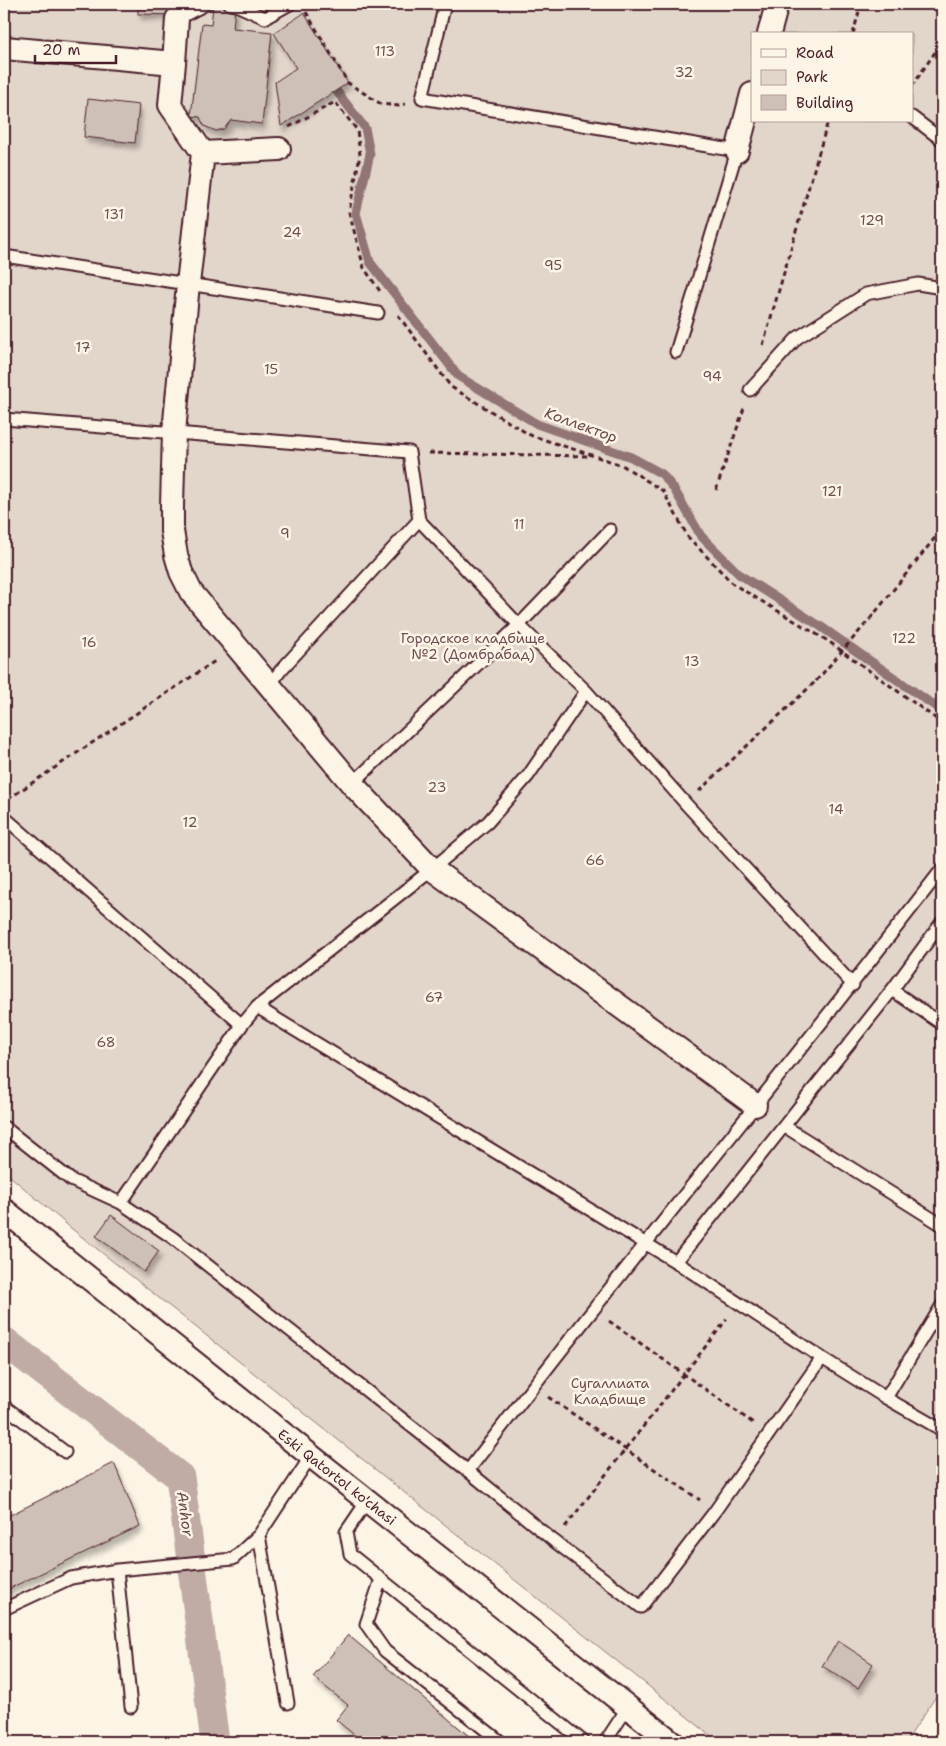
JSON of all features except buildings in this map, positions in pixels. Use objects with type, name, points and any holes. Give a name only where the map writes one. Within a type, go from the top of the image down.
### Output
[{"type":"street","points":[[770,32],[777,4]]},
{"type":"street","points":[[177,19],[170,105],[203,153],[174,432],[172,531],[180,572],[191,592],[352,784],[432,869],[755,1105]]},
{"type":"street","points":[[4,48],[174,63]]},
{"type":"street","points":[[737,150],[751,98]]},
{"type":"street","points":[[203,153],[279,149]]},
{"type":"street","name":"Eski Qatortol ko'chasi","points":[[4,1210],[672,1742]]},
{"type":"lane","points":[[177,19],[206,4]]},
{"type":"lane","points":[[230,4],[236,4],[265,18],[290,4]]},
{"type":"lane","points":[[445,4],[422,98],[737,150],[676,352]]},
{"type":"lane","points":[[914,119],[942,140]]},
{"type":"lane","points":[[4,256],[378,313]]},
{"type":"lane","points":[[750,390],[798,338],[866,294],[918,284],[942,288]]},
{"type":"lane","points":[[4,419],[409,452],[419,520],[586,691],[686,804],[853,984]]},
{"type":"lane","points":[[269,686],[281,670],[419,520]]},
{"type":"lane","points":[[352,784],[519,624],[610,530]]},
{"type":"lane","points":[[121,1204],[242,1025],[257,1007],[432,869],[488,822],[528,776],[586,691]]},
{"type":"lane","points":[[4,817],[242,1025]]},
{"type":"lane","points":[[468,1471],[532,1386],[853,984],[942,869]]},
{"type":"lane","points":[[676,1262],[892,990],[942,922]]},
{"type":"lane","points":[[892,990],[942,1024]]},
{"type":"lane","points":[[257,1007],[676,1262],[822,1358],[942,1430]]},
{"type":"lane","points":[[4,1126],[71,1180],[121,1204],[173,1238],[554,1541],[641,1607],[715,1510],[822,1358]]},
{"type":"lane","points":[[784,1126],[942,1225]]},
{"type":"lane","points":[[886,1398],[942,1305]]},
{"type":"lane","points":[[4,1406],[65,1452]]},
{"type":"lane","points":[[4,1609],[71,1578],[117,1570],[234,1559],[259,1535],[311,1456]]},
{"type":"lane","points":[[367,1501],[346,1532],[350,1554],[584,1742]]},
{"type":"lane","points":[[259,1535],[288,1703]]},
{"type":"lane","points":[[117,1570],[131,1707]]},
{"type":"lane","points":[[381,1579],[366,1624],[385,1651],[501,1742]]},
{"type":"lane","points":[[605,1742],[628,1707]]},
{"type":"path","points":[[301,4],[348,83],[381,104],[399,106]]},
{"type":"path","points":[[854,32],[861,4]]},
{"type":"path","points":[[914,83],[942,42]]},
{"type":"path","points":[[279,149],[288,127],[335,102],[357,130],[360,155],[348,212],[364,268],[387,300]]},
{"type":"path","points":[[761,352],[828,122]]},
{"type":"path","points":[[393,308],[451,388],[530,435],[622,465],[664,490],[688,537],[733,584],[828,641],[942,723]]},
{"type":"path","points":[[716,490],[750,390]]},
{"type":"path","points":[[409,452],[593,456]]},
{"type":"path","points":[[686,804],[816,681],[870,619],[942,529]]},
{"type":"path","points":[[4,802],[206,667]]},
{"type":"path","points":[[554,1541],[626,1451],[739,1302]]},
{"type":"path","points":[[593,1310],[767,1434]]},
{"type":"path","points":[[532,1386],[715,1510]]},
{"type":"green space","name":"Городское кладбище №2 (Домбрабад)","points":[[4,4],[942,4],[942,1687],[906,1742],[719,1742],[72,1229],[4,1171]]},
{"type":"waterway","name":"Коллектор","points":[[335,89],[365,128],[370,154],[356,213],[370,262],[458,376],[537,424],[631,457],[662,474],[674,489],[701,536],[740,575],[820,626],[942,711]]},
{"type":"waterway","name":"Anhor","points":[[4,1341],[180,1477],[215,1742]]},
{"type":"park label","name":"113","points":[[385,51]]},
{"type":"park label","name":"32","points":[[684,72]]},
{"type":"park label","name":"131","points":[[114,214]]},
{"type":"park label","name":"129","points":[[872,220]]},
{"type":"park label","name":"24","points":[[292,232]]},
{"type":"park label","name":"95","points":[[553,265]]},
{"type":"park label","name":"17","points":[[83,347]]},
{"type":"park label","name":"15","points":[[271,369]]},
{"type":"park label","name":"94","points":[[712,376]]},
{"type":"park label","name":"121","points":[[832,491]]},
{"type":"park label","name":"11","points":[[519,524]]},
{"type":"park label","name":"9","points":[[285,533]]},
{"type":"park label","name":"122","points":[[904,638]]},
{"type":"park label","name":"16","points":[[89,642]]},
{"type":"park label","name":"13","points":[[692,661]]},
{"type":"park label","name":"23","points":[[437,787]]},
{"type":"park label","name":"14","points":[[836,809]]},
{"type":"park label","name":"12","points":[[190,822]]},
{"type":"park label","name":"66","points":[[595,860]]},
{"type":"park label","name":"67","points":[[434,997]]},
{"type":"park label","name":"68","points":[[106,1042]]},
{"type":"park label","name":"Сугаллиата Кладбище","points":[[610,1392]]}]
